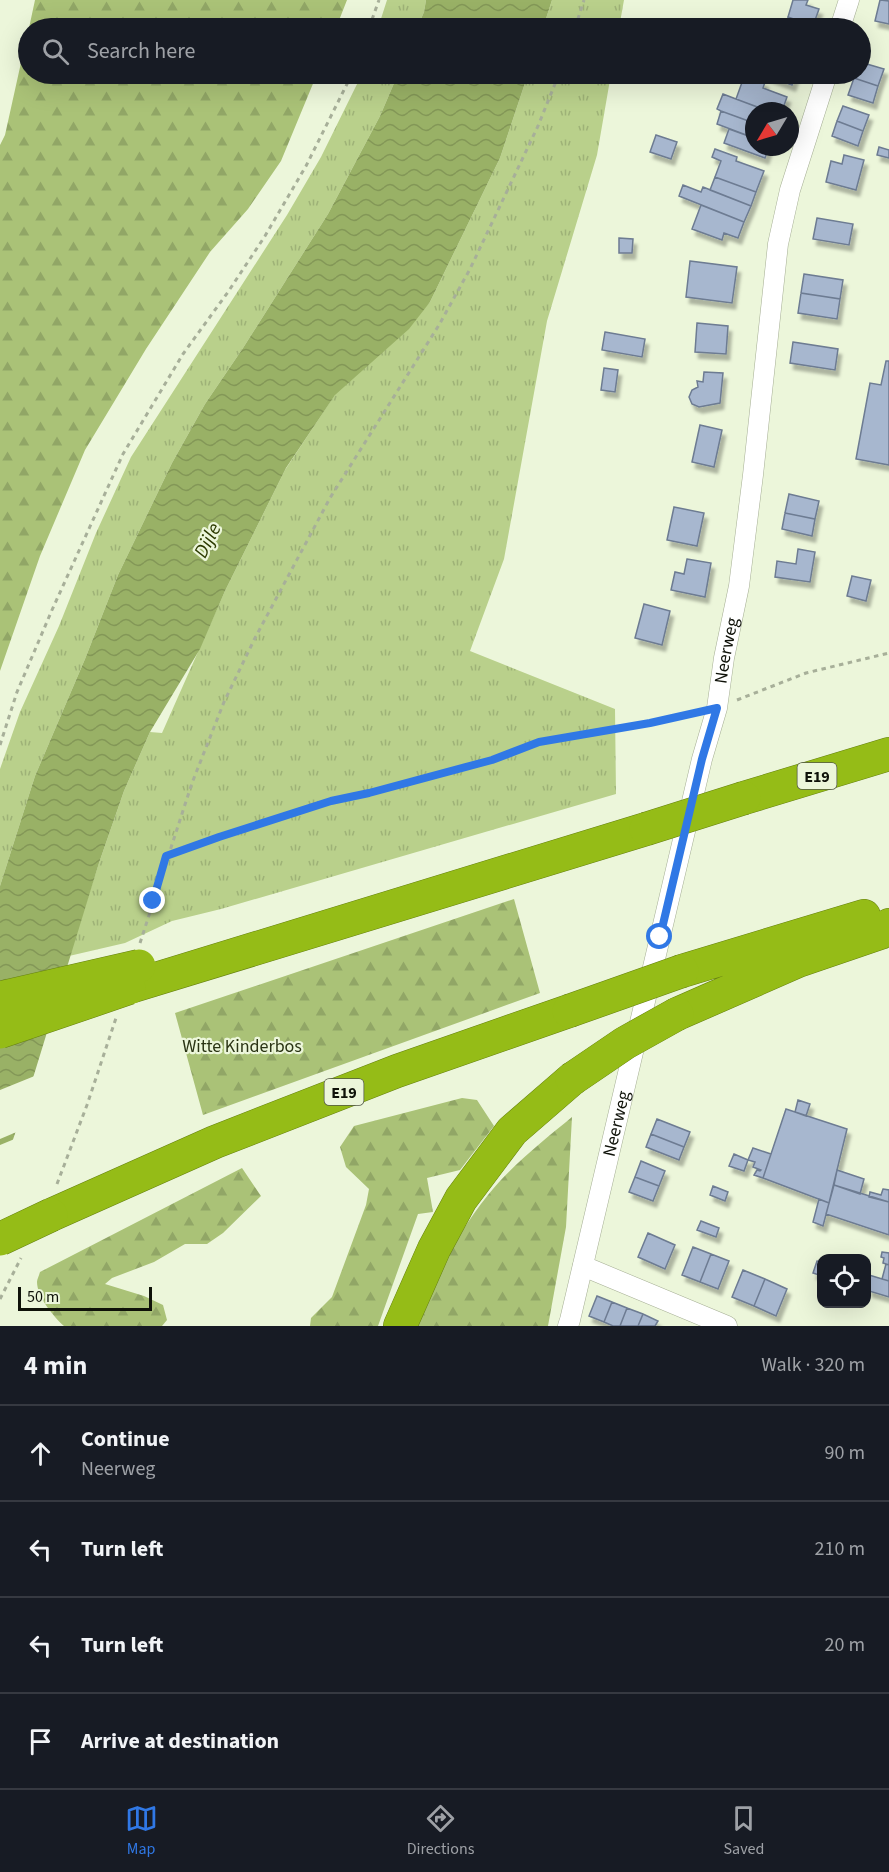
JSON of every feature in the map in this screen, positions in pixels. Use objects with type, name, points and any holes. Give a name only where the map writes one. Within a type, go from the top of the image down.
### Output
[{"type":"highway","name":"E19","points":[[0,1032],[132,978],[192,969],[889,754]]},
{"type":"highway","name":"E19","points":[[11,1248],[53,1201],[215,1143],[397,1071],[682,971],[889,908]]},
{"type":"highway","points":[[399,1326],[434,1249],[461,1199],[512,1131],[572,1079],[625,1042],[677,1014],[798,961],[880,933],[889,925]]},
{"type":"highway","points":[[0,998],[132,978]]},
{"type":"street","points":[[843,18],[849,0]]},
{"type":"street","name":"Neerweg","points":[[568,1326],[702,759],[717,708],[724,658],[739,586],[778,244],[790,190],[824,84]]},
{"type":"street","points":[[583,1266],[727,1326]]},
{"type":"path","points":[[373,18],[380,0]]},
{"type":"path","points":[[578,18],[584,0]]},
{"type":"path","points":[[0,745],[17,692],[123,454],[183,354],[228,292],[271,226],[306,166],[347,84]]},
{"type":"path","points":[[53,1201],[132,978],[166,856],[224,702],[255,638],[330,498],[439,326],[470,269],[538,126],[555,84]]},
{"type":"path","points":[[166,856],[331,801],[492,760],[539,742],[650,723],[717,708],[806,674],[889,653]]},
{"type":"path","points":[[0,1299],[11,1248]]},
{"type":"green space","points":[[35,0],[347,0],[340,18],[31,18]]},
{"type":"green space","points":[[387,0],[426,0],[421,18],[381,18]]},
{"type":"green space","points":[[552,0],[624,0],[621,18],[546,18]]},
{"type":"green space","points":[[18,76],[18,84],[313,84],[281,161],[248,209],[210,252],[146,349],[85,450],[40,556],[0,671],[0,145],[5,135]]},
{"type":"green space","points":[[357,84],[394,84],[380,116],[328,214],[205,404],[172,463],[118,575],[35,776],[0,886],[0,769],[20,712],[59,626],[96,533],[131,457],[287,215],[321,157]]},
{"type":"green space","points":[[525,84],[609,84],[597,155],[547,321],[504,559],[470,651],[615,709],[616,794],[221,909],[172,921],[125,943],[69,956],[124,791],[150,732],[162,733],[225,591],[285,470],[336,393],[430,302],[500,158]]},
{"type":"green space","name":"Witte Kinderbos","points":[[514,899],[540,993],[203,1115],[175,1013]]},
{"type":"green space","points":[[462,1098],[477,1100],[494,1126],[460,1170],[427,1178],[433,1212],[418,1214],[378,1326],[310,1326],[311,1318],[332,1297],[366,1205],[369,1189],[346,1167],[340,1147],[354,1126]]},
{"type":"green space","points":[[572,1117],[566,1227],[548,1326],[411,1326],[437,1275],[476,1210],[517,1163]]},
{"type":"green space","points":[[242,1168],[261,1196],[223,1233],[207,1244],[185,1244],[154,1262],[112,1278],[105,1284],[144,1296],[163,1305],[167,1320],[162,1326],[64,1326],[47,1306],[38,1288],[37,1281],[40,1272]]},
{"type":"water","points":[[426,0],[552,0],[546,18],[421,18]]},
{"type":"water","name":"Dijle","points":[[394,84],[525,84],[500,158],[430,302],[409,329],[335,395],[286,468],[225,591],[200,649],[150,732],[124,791],[99,863],[0,1178],[0,886],[35,776],[118,575],[172,463],[205,404],[328,214],[380,116]]},
{"type":"pier","points":[[37,1075],[19,1131],[0,1139],[0,1090]]},
{"type":"pier","points":[[17,1138],[3,1179],[0,1181],[0,1145]]},
{"type":"building","points":[[793,0],[808,0],[806,5],[819,9],[816,18],[788,17]]},
{"type":"building","points":[[880,0],[889,1],[889,24],[875,21]]},
{"type":"building","points":[[871,65],[884,69],[878,86],[871,84]]},
{"type":"building","points":[[741,84],[764,84],[763,88],[787,97],[785,102],[745,102],[736,99]]},
{"type":"building","points":[[852,84],[878,86],[873,103],[848,95]]},
{"type":"building","points":[[723,94],[745,102],[745,120],[721,111],[717,109]]},
{"type":"building","points":[[843,106],[869,115],[863,131],[837,121]]},
{"type":"building","points":[[721,111],[745,120],[745,135],[717,124]]},
{"type":"building","points":[[837,121],[863,131],[858,146],[832,136]]},
{"type":"building","points":[[729,129],[745,135],[745,151],[724,143]]},
{"type":"building","points":[[656,135],[677,142],[671,159],[650,152]]},
{"type":"building","points":[[879,147],[889,150],[889,158],[877,155]]},
{"type":"building","points":[[715,149],[737,157],[736,161],[764,171],[756,192],[715,177],[721,161],[712,157]]},
{"type":"building","points":[[844,155],[864,160],[856,190],[826,182],[831,161],[842,164]]},
{"type":"building","points":[[715,177],[756,192],[751,206],[710,190]]},
{"type":"building","points":[[683,185],[701,192],[703,187],[751,206],[744,222],[679,196]]},
{"type":"building","points":[[701,205],[744,222],[738,238],[724,233],[722,240],[692,229]]},
{"type":"building","points":[[817,218],[853,224],[849,245],[813,239]]},
{"type":"building","points":[[619,238],[633,239],[632,253],[619,253]]},
{"type":"building","points":[[690,261],[737,267],[732,303],[686,297]]},
{"type":"building","points":[[804,274],[843,280],[840,299],[801,293]]},
{"type":"building","points":[[801,293],[840,299],[837,319],[798,313]]},
{"type":"building","points":[[697,323],[728,326],[726,354],[695,352]]},
{"type":"building","points":[[605,332],[645,339],[642,357],[602,350]]},
{"type":"building","points":[[793,342],[838,349],[835,370],[790,363]]},
{"type":"building","points":[[886,361],[889,361],[889,465],[856,459],[870,383],[881,385]]},
{"type":"building","points":[[604,368],[618,370],[615,392],[601,390]]},
{"type":"building","points":[[704,372],[723,373],[720,403],[699,407],[692,404],[689,397],[692,390],[698,387],[697,381],[703,382]]},
{"type":"building","points":[[700,425],[722,430],[714,467],[692,462]]},
{"type":"building","points":[[789,494],[819,501],[815,519],[785,513]]},
{"type":"building","points":[[674,507],[704,513],[697,546],[667,540]]},
{"type":"building","points":[[785,513],[815,519],[812,536],[782,529]]},
{"type":"building","points":[[798,549],[815,552],[810,582],[775,577],[777,561],[796,564]]},
{"type":"building","points":[[687,559],[711,563],[705,597],[671,590],[675,572],[684,574]]},
{"type":"building","points":[[852,576],[871,580],[866,601],[847,596]]},
{"type":"building","points":[[644,604],[670,611],[662,645],[635,638]]},
{"type":"building","points":[[798,1100],[810,1104],[806,1116],[795,1112]]},
{"type":"building","points":[[786,1109],[847,1129],[829,1203],[763,1178]]},
{"type":"building","points":[[657,1119],[690,1132],[684,1147],[651,1134]]},
{"type":"building","points":[[651,1134],[684,1147],[679,1160],[646,1147]]},
{"type":"building","points":[[753,1148],[771,1154],[763,1178],[754,1175],[757,1170],[761,1170],[753,1167],[755,1162],[748,1160]]},
{"type":"building","points":[[734,1154],[748,1160],[744,1171],[729,1166]]},
{"type":"building","points":[[641,1161],[665,1171],[659,1186],[635,1177]]},
{"type":"building","points":[[837,1170],[864,1179],[860,1194],[834,1185]]},
{"type":"building","points":[[635,1177],[659,1186],[653,1201],[629,1192]]},
{"type":"building","points":[[834,1185],[889,1202],[889,1235],[826,1214]]},
{"type":"building","points":[[713,1186],[728,1192],[725,1201],[710,1195]]},
{"type":"building","points":[[883,1189],[889,1190],[889,1202],[869,1197],[870,1192],[881,1195]]},
{"type":"building","points":[[819,1199],[829,1203],[823,1226],[813,1222]]},
{"type":"building","points":[[701,1221],[719,1228],[716,1237],[697,1230]]},
{"type":"building","points":[[648,1233],[675,1245],[665,1269],[638,1257]]},
{"type":"building","points":[[693,1247],[711,1254],[700,1282],[682,1275]]},
{"type":"building","points":[[882,1252],[889,1253],[889,1265],[883,1263]]},
{"type":"building","points":[[711,1254],[729,1261],[718,1289],[700,1282]]},
{"type":"building","points":[[817,1261],[817,1274],[813,1273]]},
{"type":"building","points":[[886,1264],[889,1265],[889,1281],[882,1279]]},
{"type":"building","points":[[743,1270],[765,1279],[754,1306],[732,1297]]},
{"type":"building","points":[[871,1276],[889,1281],[889,1297],[871,1292]]},
{"type":"building","points":[[765,1279],[787,1289],[776,1316],[754,1306]]},
{"type":"building","points":[[597,1296],[612,1302],[604,1322],[589,1316]]},
{"type":"building","points":[[612,1302],[627,1308],[620,1326],[604,1322]]},
{"type":"building","points":[[627,1308],[643,1314],[638,1326],[620,1326]]},
{"type":"building","points":[[643,1314],[658,1321],[655,1326],[638,1326]]},
{"type":"route","points":[[153,901],[166,856],[219,837],[331,801],[492,760],[539,742],[650,723],[717,708],[702,759],[660,937]]}]
